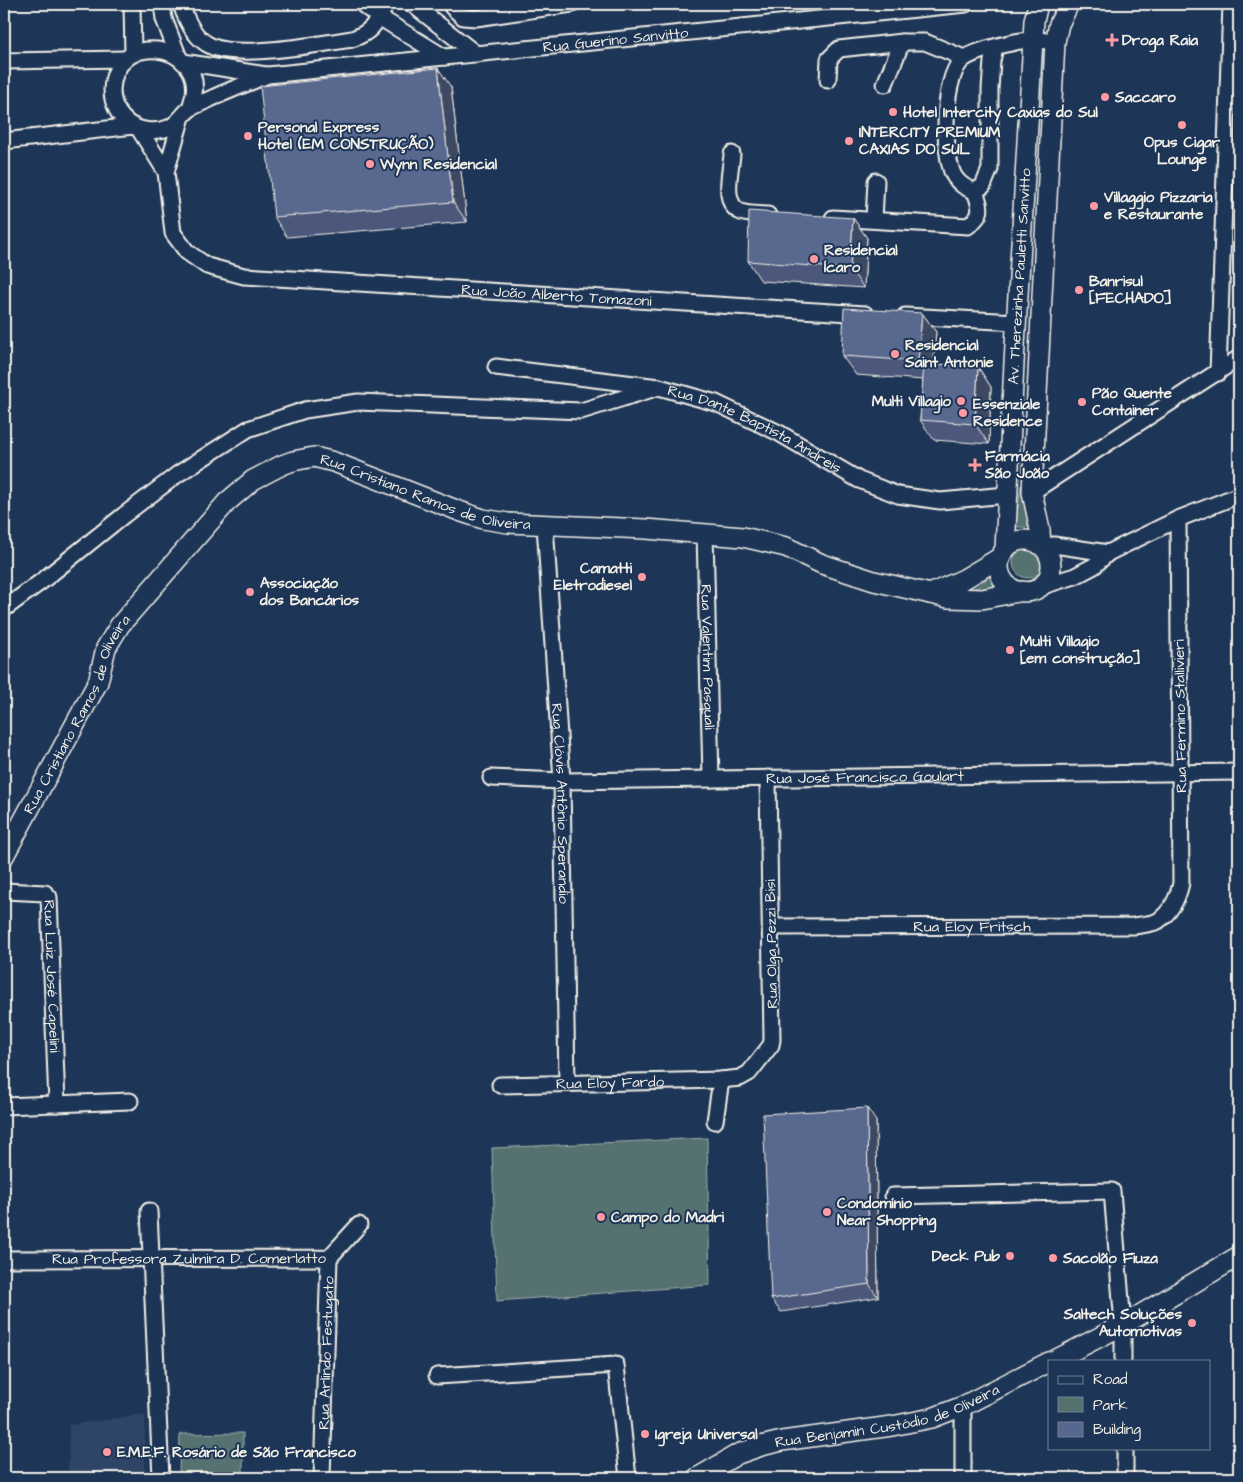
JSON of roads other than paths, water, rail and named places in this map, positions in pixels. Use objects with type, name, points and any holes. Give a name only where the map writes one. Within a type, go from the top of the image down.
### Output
[{"type":"main road","points":[[1039,4],[1048,11],[1055,12],[1069,6]]},
{"type":"main road","name":"Av. Therezinha Pauletti Sanvitto","points":[[1003,553],[1034,21],[1039,4]]},
{"type":"main road","name":"Av. Therezinha Pauletti Sanvitto","points":[[1042,546],[1032,492],[1055,42],[1059,24],[1069,6]]},
{"type":"main road","points":[[1022,220],[1046,221]]},
{"type":"main road","points":[[1014,363],[1039,363]]},
{"type":"main road","name":"Rua Cristiano Ramos de Oliveira","points":[[4,856],[98,682],[106,648],[120,625],[227,502],[253,480],[293,461],[314,457],[334,462],[484,519],[545,525],[705,533],[743,537],[786,547],[822,564],[874,580],[961,600],[982,599],[1031,589]]},
{"type":"main road","points":[[930,594],[964,579],[1018,541],[1026,540],[1042,546],[1048,554],[1051,563],[1046,581],[1031,589],[1015,590],[1003,580],[999,564],[1003,553]]},
{"type":"main road","name":"Rua Benjamin Custódio de Oliveira","points":[[1055,1360],[1231,1266],[1239,1256]]},
{"type":"main road","name":"Rua Benjamin Custódio de Oliveira","points":[[697,1478],[738,1454],[761,1446],[782,1441],[892,1426],[932,1418],[963,1406],[1048,1364]]},
{"type":"street","points":[[132,4],[129,56],[117,69],[112,82],[112,95],[115,107],[119,113],[136,127]]},
{"type":"street","points":[[4,141],[136,127],[154,131],[161,130],[168,128],[186,114],[194,93],[192,76],[181,60],[164,19],[162,4]]},
{"type":"street","points":[[181,4],[190,26],[204,41],[211,46],[238,52],[352,39],[364,35],[371,29],[383,10]]},
{"type":"street","points":[[362,4],[383,10],[444,57]]},
{"type":"street","points":[[412,4],[476,54]]},
{"type":"street","points":[[452,8],[463,17],[476,18],[553,5],[572,4]]},
{"type":"street","name":"Rua Guerino Sanvitto","points":[[186,114],[227,91],[268,75],[966,4]]},
{"type":"street","points":[[1218,373],[1231,4]]},
{"type":"street","points":[[995,47],[990,89],[990,169],[983,186],[975,191],[967,189],[954,176],[948,152],[946,120],[948,92],[957,69],[964,58],[995,47],[1033,40],[1055,42]]},
{"type":"street","points":[[828,80],[829,59],[839,49],[902,42],[925,42],[964,58]]},
{"type":"street","points":[[885,84],[902,42]]},
{"type":"street","points":[[4,60],[129,56],[148,49],[164,50],[181,60]]},
{"type":"street","name":"Rua Guerino Sanvitto","points":[[181,60],[268,75]]},
{"type":"street","name":"Rua João Alberto Tomazoni","points":[[186,114],[166,172],[173,233],[187,252],[207,266],[244,276],[1016,322]]},
{"type":"street","name":"Rua João Alberto Tomazoni","points":[[136,127],[166,172]]},
{"type":"street","points":[[732,154],[729,197],[732,207],[742,213],[780,215]]},
{"type":"street","points":[[874,220],[876,180]]},
{"type":"street","points":[[817,217],[968,226],[977,219],[981,208],[975,191]]},
{"type":"street","points":[[1032,492],[1239,358]]},
{"type":"street","name":"Rua Dante Baptista Andreis","points":[[496,367],[659,387],[716,403],[780,433],[859,480],[898,495],[940,501],[1006,495]]},
{"type":"street","points":[[4,609],[178,474],[248,430],[305,410],[358,402],[581,411],[659,387]]},
{"type":"street","name":"Rua Cristiano Ramos de Oliveira","points":[[1031,589],[1075,576],[1094,566],[1108,553],[1178,519],[1239,495]]},
{"type":"street","name":"Rua Fermino Stallivieri","points":[[1169,910],[1177,899],[1181,883],[1178,519]]},
{"type":"street","name":"Rua Clóvis Antônio Sperandio","points":[[545,525],[562,781],[567,1083]]},
{"type":"street","name":"Rua Valentim Pasquali","points":[[705,533],[711,779]]},
{"type":"street","points":[[1042,546],[1108,553]]},
{"type":"street","name":"Rua José Francisco Goulart","points":[[491,778],[562,781],[1239,772]]},
{"type":"street","name":"Rua Olga Pezzi Bisi","points":[[722,1080],[740,1078],[748,1073],[771,1045],[772,1040],[768,778]]},
{"type":"street","name":"Rua Luiz José Capelini","points":[[4,891],[45,892],[49,896],[57,1104]]},
{"type":"street","name":"Rua Eloy Fritsch","points":[[771,927],[1134,926],[1157,921],[1169,910]]},
{"type":"street","points":[[715,1121],[722,1080]]},
{"type":"street","name":"Rua Eloy Fardo","points":[[500,1085],[722,1080]]},
{"type":"street","points":[[4,1106],[130,1101]]},
{"type":"street","points":[[893,1196],[1112,1191],[1123,1324],[1123,1360]]},
{"type":"street","points":[[149,1211],[160,1478]]},
{"type":"street","name":"Rua Professora Zulmira D. Comerlatto","points":[[4,1259],[329,1258],[359,1225]]},
{"type":"street","name":"Rua Arlindo Festugato","points":[[322,1478],[329,1258]]},
{"type":"street","points":[[437,1376],[616,1365],[628,1478]]},
{"type":"street","points":[[963,1406],[963,1478]]},
{"type":"street","points":[[1124,1450],[1125,1478]]},
{"type":"place","name":"Droga Raia","points":[[1112,40]]},
{"type":"place","name":"Saccaro","points":[[1105,97]]},
{"type":"place","name":"Hotel Intercity Caxias do Sul","points":[[893,112]]},
{"type":"place","name":"Opus Cigar Lounge","points":[[1182,125]]},
{"type":"place","name":"Personal Express Hotel (EM CONSTRUÇÃO)","points":[[248,136]]},
{"type":"place","name":"INTERCITY PREMIUM CAXIAS DO SUL","points":[[849,141]]},
{"type":"place","name":"Wynn Residencial","points":[[370,164]]},
{"type":"place","name":"Villaggio Pizzaria e Restaurante","points":[[1094,206]]},
{"type":"place","name":"Residencial Ícaro","points":[[814,259]]},
{"type":"place","name":"Banrisul [FECHADO]","points":[[1079,290]]},
{"type":"place","name":"Residencial Saint Antonie","points":[[895,354]]},
{"type":"place","name":"Multi Villagio","points":[[961,401]]},
{"type":"place","name":"Pão Quente Container","points":[[1082,402]]},
{"type":"place","name":"Essenziale Residence","points":[[963,413]]},
{"type":"place","name":"Farmácia São João","points":[[975,465]]},
{"type":"place","name":"Camatti Eletrodiesel","points":[[642,577]]},
{"type":"place","name":"Associação dos Bancários","points":[[250,592]]},
{"type":"place","name":"Multi Villagio [em construção]","points":[[1010,650]]},
{"type":"place","name":"Condomínio Near Shopping","points":[[827,1212]]},
{"type":"place","name":"Campo do Madri","points":[[601,1217]]},
{"type":"place","name":"Deck Pub","points":[[1010,1256]]},
{"type":"place","name":"Sacolão Fiuza","points":[[1053,1258]]},
{"type":"place","name":"Saltech Soluções Automotivas","points":[[1192,1323]]},
{"type":"place","name":"Igreja Universal","points":[[645,1434]]},
{"type":"place","name":"E.M.E.F. Rosário de São Francisco","points":[[107,1452]]}]
